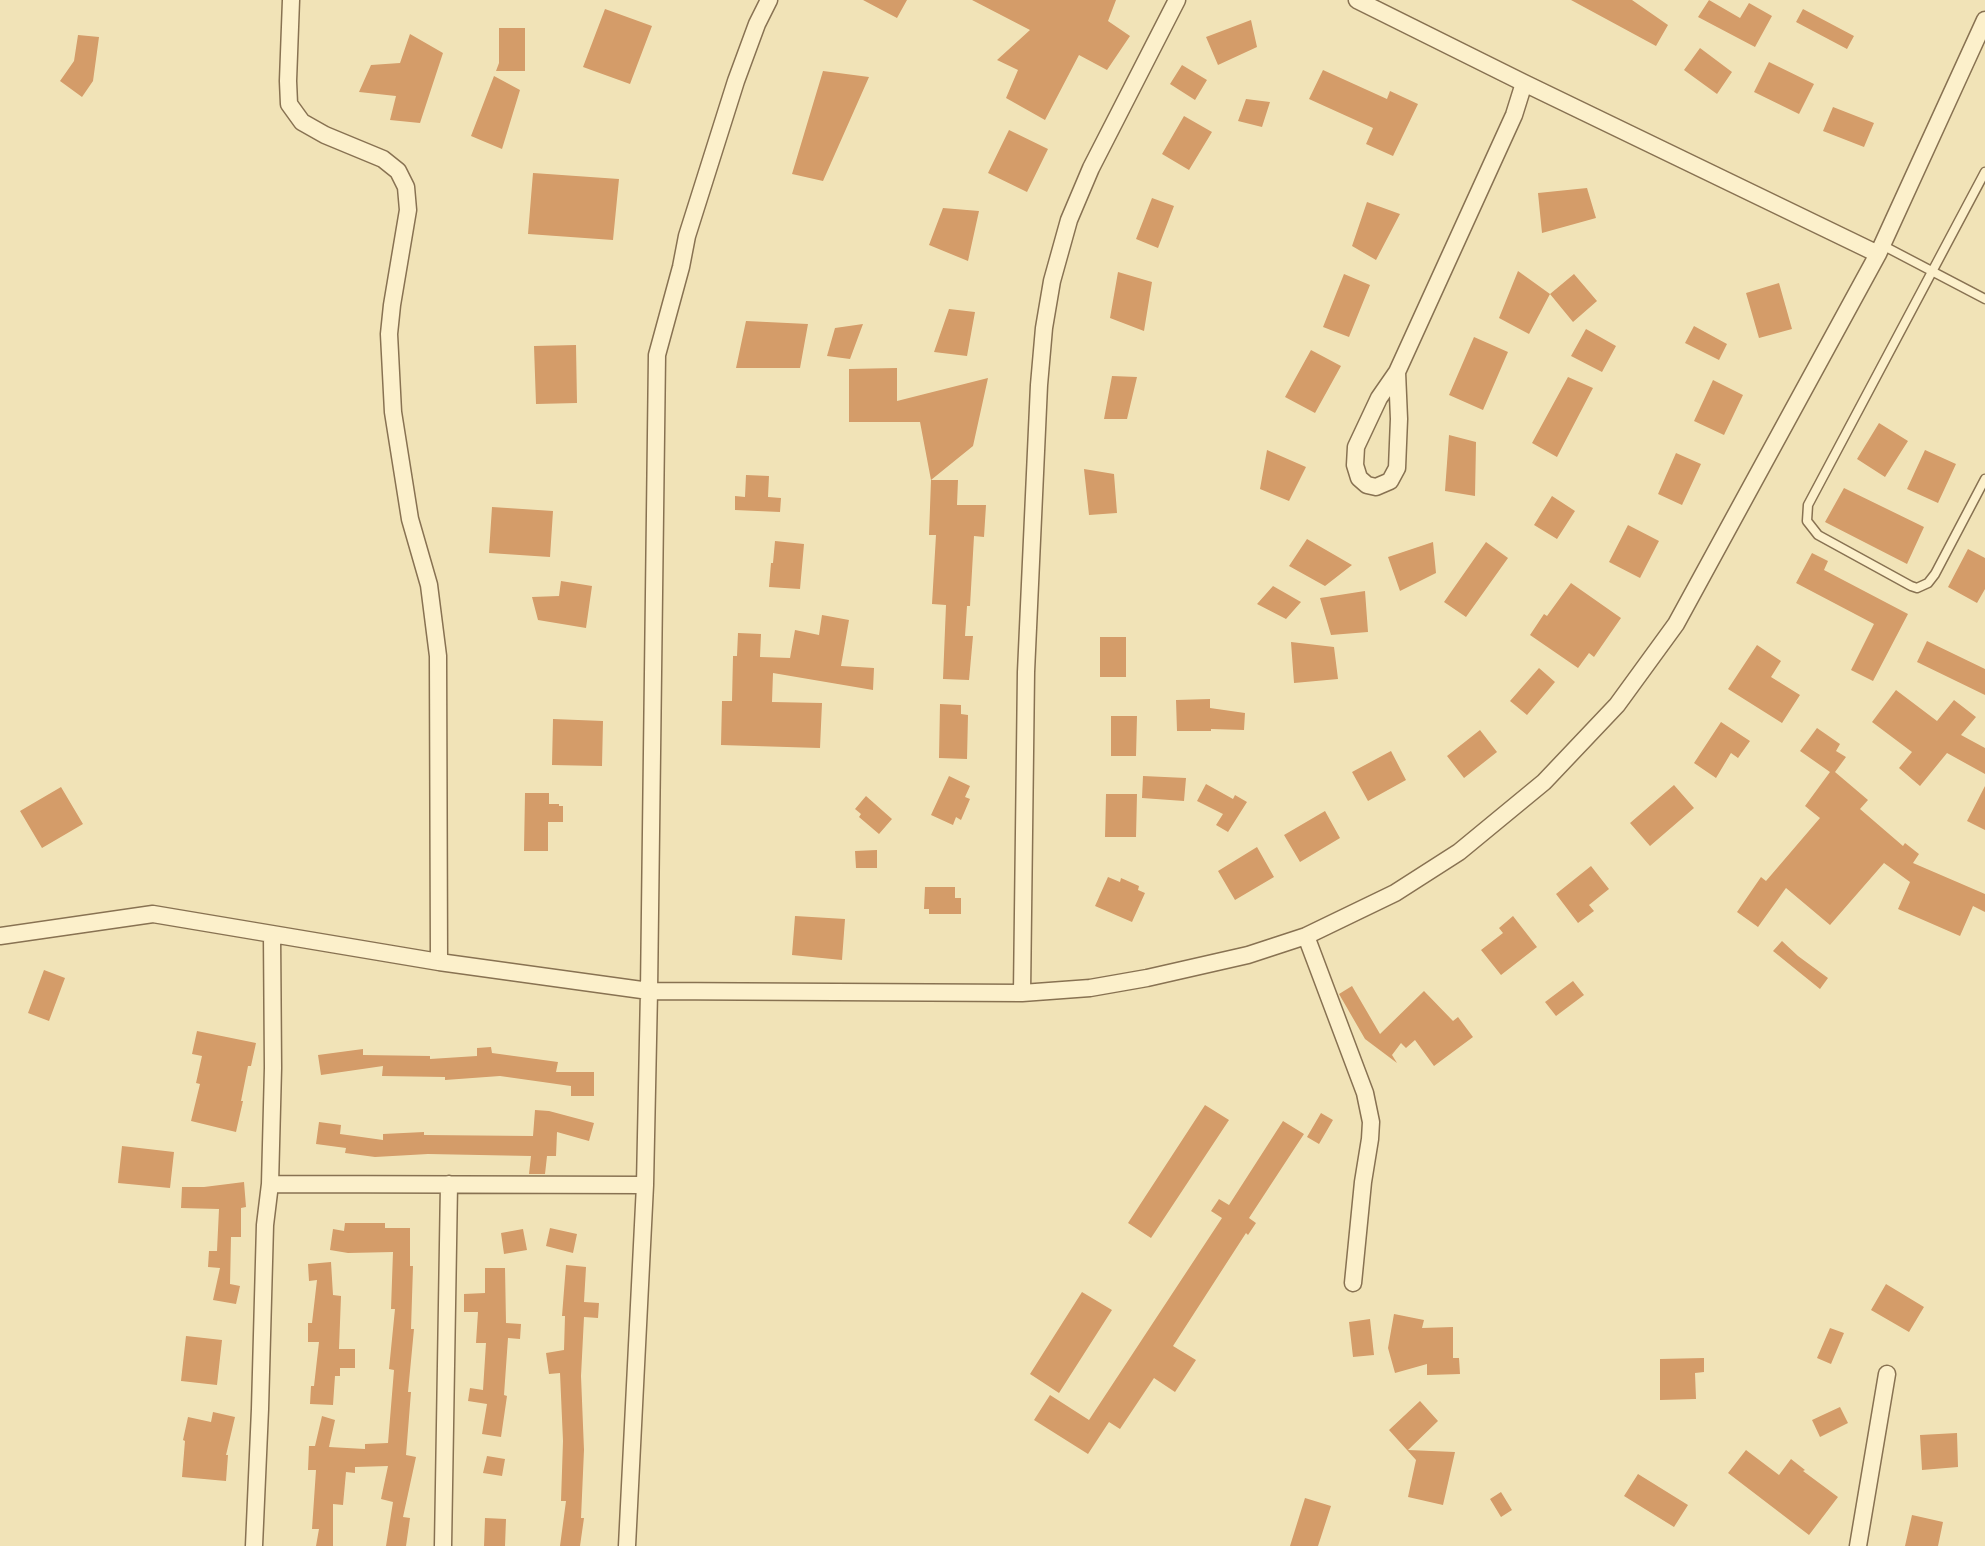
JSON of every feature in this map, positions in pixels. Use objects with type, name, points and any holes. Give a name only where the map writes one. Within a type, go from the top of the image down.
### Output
[{"type":"street","points":[[291,0],[289,104],[302,122],[325,135],[383,159],[398,171],[406,187],[408,210],[389,334],[393,412],[410,519],[429,584],[438,656],[439,962]]},
{"type":"street","points":[[627,1546],[645,1185],[657,355],[691,224],[736,81],[769,0]]},
{"type":"street","points":[[1022,993],[1026,672],[1044,327],[1052,281],[1069,220],[1091,168],[1177,0]]},
{"type":"street","points":[[1357,0],[1524,83],[1880,249]]},
{"type":"street","points":[[0,936],[153,914],[439,962],[649,991],[1022,993],[1090,988],[1147,978],[1248,955],[1306,936],[1395,893],[1459,852],[1544,782],[1617,705],[1676,624],[1880,249],[1985,20]]},
{"type":"street","points":[[1396,372],[1399,419],[1397,468],[1390,481],[1376,487],[1367,485],[1359,478],[1355,466],[1356,447],[1379,398],[1396,372],[1514,115],[1524,83]]},
{"type":"street","points":[[254,1546],[265,1226],[270,1184],[272,934]]},
{"type":"street","points":[[1306,936],[1365,1093],[1371,1122],[1353,1283]]},
{"type":"street","points":[[270,1184],[645,1185]]},
{"type":"street","points":[[443,1546],[449,1184]]},
{"type":"street","points":[[1858,1546],[1887,1374]]},
{"type":"lane","points":[[1985,172],[1808,505],[1807,521],[1818,535],[1917,588],[1928,583],[1935,574],[1985,479]]},
{"type":"lane","points":[[1880,249],[1932,271],[1985,299]]},
{"type":"building","points":[[863,0],[907,0],[897,18]]},
{"type":"building","points":[[972,0],[1116,0],[1108,21],[1130,36],[1107,70],[1079,55],[1045,120],[1006,98],[1018,70],[997,60],[1030,30]]},
{"type":"building","points":[[1571,0],[1632,0],[1668,25],[1656,46]]},
{"type":"building","points":[[1709,0],[1740,18],[1749,3],[1772,16],[1755,47],[1698,17]]},
{"type":"building","points":[[605,9],[652,26],[630,84],[583,67]]},
{"type":"building","points":[[1803,9],[1854,36],[1847,49],[1796,22]]},
{"type":"building","points":[[1251,20],[1257,47],[1218,65],[1206,37]]},
{"type":"building","points":[[499,28],[525,28],[525,71],[496,71],[499,63]]},
{"type":"building","points":[[410,34],[443,53],[420,123],[390,120],[396,96],[359,92],[371,65],[400,63]]},
{"type":"building","points":[[78,35],[99,37],[93,81],[82,97],[60,81],[74,61]]},
{"type":"building","points":[[1700,48],[1732,72],[1717,94],[1684,70]]},
{"type":"building","points":[[1769,62],[1814,84],[1799,114],[1754,92]]},
{"type":"building","points":[[1182,65],[1207,80],[1195,100],[1170,84]]},
{"type":"building","points":[[1323,70],[1387,99],[1390,91],[1418,104],[1393,156],[1366,144],[1373,128],[1309,99]]},
{"type":"building","points":[[823,71],[869,77],[823,181],[792,174]]},
{"type":"building","points":[[494,76],[520,90],[502,149],[471,136]]},
{"type":"building","points":[[1246,99],[1270,102],[1262,127],[1238,121]]},
{"type":"building","points":[[1833,107],[1874,123],[1864,147],[1823,131]]},
{"type":"building","points":[[1184,116],[1212,132],[1189,170],[1162,154]]},
{"type":"building","points":[[1009,130],[1048,149],[1027,192],[988,173]]},
{"type":"building","points":[[533,173],[619,179],[613,240],[528,234]]},
{"type":"building","points":[[1587,188],[1596,218],[1542,233],[1538,193]]},
{"type":"building","points":[[1152,198],[1174,206],[1158,248],[1136,239]]},
{"type":"building","points":[[1367,202],[1400,214],[1376,260],[1352,246]]},
{"type":"building","points":[[943,208],[979,211],[968,261],[929,245]]},
{"type":"building","points":[[1518,271],[1550,294],[1529,334],[1499,318]]},
{"type":"building","points":[[1118,272],[1152,282],[1144,331],[1110,318]]},
{"type":"building","points":[[1344,274],[1370,285],[1349,337],[1323,327]]},
{"type":"building","points":[[1574,274],[1597,301],[1573,322],[1550,294]]},
{"type":"building","points":[[1779,283],[1792,329],[1759,338],[1746,293]]},
{"type":"building","points":[[949,309],[975,312],[967,356],[934,352]]},
{"type":"building","points":[[746,321],[808,324],[800,368],[736,368]]},
{"type":"building","points":[[863,324],[850,359],[827,356],[835,328]]},
{"type":"building","points":[[1694,326],[1727,344],[1719,360],[1685,343]]},
{"type":"building","points":[[1586,329],[1616,346],[1602,372],[1571,356]]},
{"type":"building","points":[[1474,337],[1508,352],[1483,410],[1449,395]]},
{"type":"building","points":[[576,345],[577,403],[536,404],[534,346]]},
{"type":"building","points":[[1311,350],[1341,366],[1315,413],[1285,397]]},
{"type":"building","points":[[897,368],[897,401],[988,378],[973,446],[931,480],[920,422],[849,422],[849,369]]},
{"type":"building","points":[[1112,376],[1137,377],[1127,419],[1104,419]]},
{"type":"building","points":[[1568,377],[1593,388],[1557,457],[1532,443]]},
{"type":"building","points":[[1713,380],[1743,395],[1724,435],[1694,421]]},
{"type":"building","points":[[1879,423],[1908,441],[1885,477],[1857,459]]},
{"type":"building","points":[[1449,435],[1476,442],[1475,496],[1445,491]]},
{"type":"building","points":[[1267,450],[1306,467],[1289,501],[1260,489]]},
{"type":"building","points":[[1925,450],[1956,464],[1938,503],[1907,489]]},
{"type":"building","points":[[1676,453],[1701,464],[1682,505],[1658,494]]},
{"type":"building","points":[[1084,469],[1114,474],[1117,513],[1089,515]]},
{"type":"building","points":[[746,475],[769,476],[768,497],[781,498],[780,512],[735,510],[735,496],[745,497]]},
{"type":"building","points":[[931,480],[958,480],[957,505],[986,505],[984,537],[974,536],[970,606],[967,606],[965,636],[973,636],[969,680],[943,679],[946,605],[932,604],[936,535],[929,535]]},
{"type":"building","points":[[1844,488],[1924,527],[1907,564],[1825,522]]},
{"type":"building","points":[[1552,496],[1575,511],[1557,539],[1534,525]]},
{"type":"building","points":[[492,507],[553,511],[550,557],[489,553]]},
{"type":"building","points":[[1628,525],[1659,541],[1640,578],[1609,562]]},
{"type":"building","points":[[1307,539],[1352,565],[1325,586],[1289,566]]},
{"type":"building","points":[[775,541],[804,544],[800,589],[769,587]]},
{"type":"building","points":[[1433,542],[1436,573],[1400,591],[1388,557]]},
{"type":"building","points":[[1486,542],[1508,558],[1466,617],[1444,602]]},
{"type":"building","points":[[1968,549],[1985,558],[1985,589],[1977,603],[1948,587]]},
{"type":"building","points":[[1812,553],[1828,561],[1824,570],[1908,614],[1873,681],[1851,670],[1874,624],[1796,583]]},
{"type":"building","points":[[561,581],[592,586],[586,628],[538,620],[532,597],[559,596]]},
{"type":"building","points":[[1571,583],[1621,618],[1594,657],[1589,653],[1578,668],[1530,635]]},
{"type":"building","points":[[1273,586],[1301,602],[1286,619],[1257,604]]},
{"type":"building","points":[[1365,591],[1368,632],[1331,635],[1320,598]]},
{"type":"building","points":[[822,615],[849,620],[841,666],[874,668],[873,690],[773,673],[772,702],[822,703],[820,748],[721,745],[722,701],[732,701],[733,656],[737,656],[738,633],[761,634],[760,657],[790,658],[795,630],[819,635]]},
{"type":"building","points":[[1100,637],[1126,637],[1126,677],[1100,677]]},
{"type":"building","points":[[1927,641],[1985,669],[1985,695],[1917,662]]},
{"type":"building","points":[[1291,642],[1334,647],[1338,679],[1294,683]]},
{"type":"building","points":[[1757,645],[1781,661],[1771,677],[1800,695],[1782,723],[1728,689]]},
{"type":"building","points":[[1539,668],[1555,682],[1527,715],[1510,701]]},
{"type":"building","points":[[1896,690],[1937,721],[1954,700],[1976,717],[1961,735],[1985,748],[1985,774],[1947,753],[1920,786],[1899,768],[1912,752],[1872,722]]},
{"type":"building","points":[[1210,699],[1210,708],[1245,713],[1244,730],[1177,731],[1176,700]]},
{"type":"building","points":[[940,704],[961,705],[961,714],[968,715],[967,759],[939,758]]},
{"type":"building","points":[[1111,716],[1137,716],[1136,756],[1111,756]]},
{"type":"building","points":[[553,719],[603,721],[602,766],[552,765]]},
{"type":"building","points":[[1721,722],[1750,741],[1738,758],[1731,753],[1716,778],[1694,763]]},
{"type":"building","points":[[1817,728],[1840,744],[1836,751],[1846,757],[1835,772],[1868,800],[1860,809],[1903,846],[1905,843],[1919,854],[1913,863],[1985,894],[1985,912],[1973,906],[1960,936],[1898,909],[1910,882],[1884,863],[1830,925],[1786,888],[1758,927],[1737,912],[1761,877],[1766,881],[1820,818],[1805,806],[1830,772],[1800,751]]},
{"type":"building","points":[[1480,730],[1497,752],[1464,778],[1447,756]]},
{"type":"building","points":[[1391,751],[1406,780],[1368,801],[1352,772]]},
{"type":"building","points":[[949,776],[970,786],[965,797],[970,799],[961,820],[956,817],[953,825],[931,815]]},
{"type":"building","points":[[1143,776],[1186,778],[1184,801],[1142,798]]},
{"type":"building","points":[[1206,784],[1233,799],[1235,795],[1247,802],[1228,832],[1216,825],[1223,814],[1197,801]]},
{"type":"building","points":[[1674,785],[1694,808],[1650,846],[1630,823]]},
{"type":"building","points":[[1985,786],[1985,830],[1967,821]]},
{"type":"building","points":[[61,787],[83,824],[42,848],[20,811]]},
{"type":"building","points":[[525,793],[549,793],[549,804],[563,806],[563,822],[548,822],[548,851],[524,851]]},
{"type":"building","points":[[1106,794],[1137,794],[1136,837],[1105,837]]},
{"type":"building","points":[[866,796],[892,819],[879,834],[859,817],[861,814],[855,809]]},
{"type":"building","points":[[1325,811],[1340,838],[1300,862],[1284,835]]},
{"type":"building","points":[[1257,847],[1274,877],[1235,900],[1218,871]]},
{"type":"building","points":[[877,850],[877,868],[856,868],[855,851]]},
{"type":"building","points":[[1591,866],[1609,889],[1589,905],[1594,911],[1578,923],[1556,894]]},
{"type":"building","points":[[1108,877],[1120,882],[1121,878],[1139,886],[1138,890],[1145,893],[1132,922],[1095,906]]},
{"type":"building","points":[[925,887],[955,887],[955,898],[961,898],[961,914],[929,914],[929,909],[924,909]]},
{"type":"building","points":[[795,916],[845,919],[842,960],[792,955]]},
{"type":"building","points":[[1513,916],[1537,947],[1501,975],[1481,950],[1503,933],[1499,928]]},
{"type":"building","points":[[1782,941],[1828,978],[1820,989],[1773,951]]},
{"type":"building","points":[[44,970],[65,978],[49,1021],[28,1013]]},
{"type":"building","points":[[1573,981],[1584,995],[1556,1016],[1545,1002]]},
{"type":"building","points":[[1352,986],[1380,1034],[1424,991],[1453,1021],[1458,1017],[1473,1037],[1434,1066],[1415,1040],[1406,1048],[1401,1043],[1392,1055],[1397,1063],[1365,1039],[1339,994]]},
{"type":"building","points":[[197,1031],[256,1043],[251,1066],[248,1066],[236,1132],[191,1121],[200,1084],[196,1083],[202,1056],[192,1054]]},
{"type":"building","points":[[491,1047],[492,1053],[558,1062],[556,1072],[594,1072],[594,1096],[571,1096],[571,1086],[500,1076],[445,1080],[445,1077],[382,1076],[383,1066],[321,1075],[318,1055],[363,1049],[363,1055],[430,1056],[430,1059],[477,1056],[477,1048]]},
{"type":"building","points":[[1205,1105],[1229,1120],[1151,1238],[1128,1223]]},
{"type":"building","points":[[535,1110],[594,1123],[589,1141],[557,1132],[556,1156],[547,1156],[545,1174],[529,1174],[531,1156],[428,1154],[375,1157],[345,1153],[346,1148],[316,1144],[319,1122],[341,1125],[340,1134],[383,1140],[383,1134],[424,1132],[424,1135],[533,1136]]},
{"type":"building","points":[[1321,1113],[1333,1120],[1319,1144],[1307,1137]]},
{"type":"building","points":[[1283,1121],[1304,1134],[1249,1218],[1256,1223],[1248,1235],[1246,1233],[1173,1346],[1196,1360],[1175,1392],[1154,1378],[1120,1429],[1109,1422],[1088,1454],[1034,1420],[1050,1395],[1089,1420],[1222,1218],[1211,1211],[1219,1199],[1229,1205]]},
{"type":"building","points":[[122,1146],[174,1152],[170,1188],[118,1183]]},
{"type":"building","points":[[244,1182],[246,1207],[241,1208],[241,1237],[231,1237],[230,1284],[240,1286],[236,1304],[213,1300],[220,1268],[208,1267],[209,1251],[217,1251],[219,1209],[181,1208],[182,1187]]},
{"type":"building","points":[[345,1223],[385,1223],[385,1228],[410,1228],[410,1266],[413,1266],[411,1329],[414,1329],[406,1455],[416,1457],[403,1517],[410,1518],[406,1546],[386,1546],[393,1502],[381,1499],[388,1466],[355,1467],[355,1473],[346,1472],[343,1505],[333,1504],[333,1546],[316,1546],[319,1529],[312,1529],[316,1470],[308,1470],[309,1446],[315,1446],[322,1416],[335,1420],[329,1447],[365,1449],[365,1444],[388,1443],[394,1370],[389,1369],[395,1309],[391,1309],[393,1252],[348,1253],[330,1250],[333,1229],[344,1231]]},
{"type":"building","points":[[550,1228],[577,1234],[573,1253],[546,1246]]},
{"type":"building","points":[[523,1229],[527,1250],[504,1254],[501,1233]]},
{"type":"building","points":[[331,1262],[333,1295],[341,1296],[339,1349],[355,1349],[355,1368],[340,1368],[340,1376],[335,1376],[333,1405],[310,1404],[319,1342],[308,1342],[308,1323],[312,1323],[317,1280],[309,1281],[308,1264]]},
{"type":"building","points":[[566,1265],[586,1267],[584,1302],[599,1303],[598,1318],[584,1317],[581,1376],[584,1450],[581,1518],[584,1518],[580,1546],[560,1546],[566,1501],[561,1501],[563,1441],[560,1373],[549,1374],[546,1353],[564,1350],[565,1316],[562,1316]]},
{"type":"building","points":[[485,1268],[505,1268],[506,1323],[521,1324],[520,1339],[508,1338],[504,1395],[507,1396],[501,1437],[482,1434],[487,1404],[468,1401],[470,1388],[483,1390],[486,1343],[476,1343],[478,1312],[464,1312],[464,1294],[485,1293]]},
{"type":"building","points":[[1886,1284],[1924,1307],[1909,1332],[1871,1310]]},
{"type":"building","points":[[1082,1292],[1112,1310],[1059,1393],[1030,1374]]},
{"type":"building","points":[[1394,1314],[1424,1320],[1422,1328],[1453,1327],[1453,1358],[1459,1358],[1460,1374],[1427,1375],[1427,1364],[1395,1373],[1388,1348]]},
{"type":"building","points":[[1370,1319],[1374,1355],[1353,1357],[1349,1322]]},
{"type":"building","points":[[1830,1328],[1844,1333],[1831,1364],[1817,1358]]},
{"type":"building","points":[[186,1336],[222,1340],[217,1385],[181,1381]]},
{"type":"building","points":[[1704,1358],[1704,1372],[1695,1373],[1696,1399],[1660,1400],[1660,1359]]},
{"type":"building","points":[[1420,1401],[1438,1421],[1408,1450],[1455,1452],[1443,1505],[1408,1497],[1416,1460],[1389,1430]]},
{"type":"building","points":[[1840,1407],[1848,1423],[1820,1437],[1812,1420]]},
{"type":"building","points":[[213,1412],[235,1417],[226,1455],[226,1481],[182,1477],[183,1440],[188,1417],[211,1422]]},
{"type":"building","points":[[1957,1433],[1958,1467],[1922,1470],[1920,1435]]},
{"type":"building","points":[[1746,1450],[1779,1475],[1791,1459],[1838,1497],[1809,1535],[1728,1473]]},
{"type":"building","points":[[487,1456],[505,1459],[502,1476],[483,1473]]},
{"type":"building","points":[[1638,1474],[1688,1505],[1674,1527],[1624,1496]]},
{"type":"building","points":[[1501,1492],[1512,1510],[1501,1517],[1490,1499]]},
{"type":"building","points":[[1305,1498],[1331,1506],[1318,1546],[1290,1546]]},
{"type":"building","points":[[1912,1515],[1943,1522],[1938,1546],[1905,1546]]},
{"type":"building","points":[[485,1518],[506,1519],[505,1546],[484,1546]]}]
